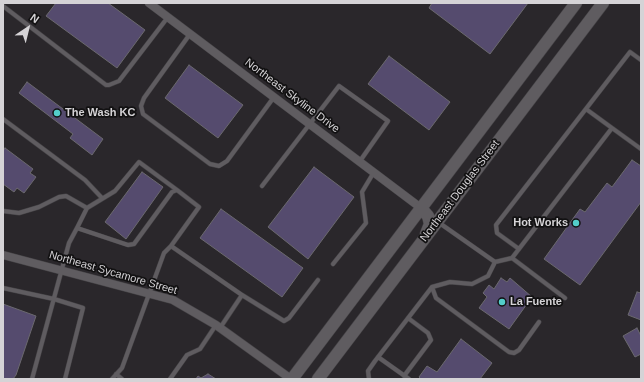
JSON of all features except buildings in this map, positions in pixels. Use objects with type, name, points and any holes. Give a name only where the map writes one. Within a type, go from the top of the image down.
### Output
[{"type":"main road","name":"Northeast Douglas Street","points":[[291,379],[576,3]]},
{"type":"main road","name":"Northeast Douglas Street","points":[[318,379],[603,3]]},
{"type":"main road","points":[[421,208],[428,216],[430,224],[424,239]]},
{"type":"street","name":"Northeast Skyline Drive","points":[[149,3],[421,208]]},
{"type":"street","name":"Northeast Sycamore Street","points":[[3,255],[173,300],[218,326],[291,379]]},
{"type":"lane","points":[[3,6],[106,85],[119,81],[168,17]]},
{"type":"lane","points":[[190,34],[144,98],[141,106],[143,114],[210,164],[219,166],[227,161],[274,97]]},
{"type":"lane","points":[[519,249],[496,233],[496,225],[630,52],[641,60]]},
{"type":"lane","points":[[262,186],[339,86],[388,121],[360,161]]},
{"type":"lane","points":[[586,109],[641,149]]},
{"type":"lane","points":[[3,119],[85,180],[102,198]]},
{"type":"lane","points":[[438,221],[495,262],[512,258],[612,128]]},
{"type":"lane","points":[[32,379],[68,244],[86,208],[115,191],[139,162],[199,207],[171,246],[164,253],[122,368],[112,379]]},
{"type":"lane","points":[[333,264],[366,223],[362,192],[374,172]]},
{"type":"lane","points":[[77,228],[128,245],[134,244],[172,192],[177,190]]},
{"type":"lane","points":[[3,211],[19,212],[40,207],[59,197],[66,196],[86,208]]},
{"type":"lane","points":[[171,246],[242,295],[284,320],[289,318],[318,280]]},
{"type":"lane","points":[[512,258],[565,298]]},
{"type":"lane","points":[[370,379],[368,372],[378,357],[432,287],[450,282],[472,284],[488,276],[495,262]]},
{"type":"lane","points":[[432,287],[436,298],[509,352],[514,353],[519,350],[539,322]]},
{"type":"lane","points":[[3,288],[54,299],[83,308],[65,379]]},
{"type":"lane","points":[[170,379],[187,355],[200,349],[242,295]]},
{"type":"lane","points":[[404,376],[431,340],[428,333],[408,318]]},
{"type":"lane","points":[[378,357],[409,379]]},
{"type":"lane","points":[[116,374],[122,379]]},
{"type":"place","name":"The Wash KC","points":[[57,113]]},
{"type":"place","name":"Hot Works","points":[[576,223]]},
{"type":"place","name":"La Fuente","points":[[502,302]]}]
